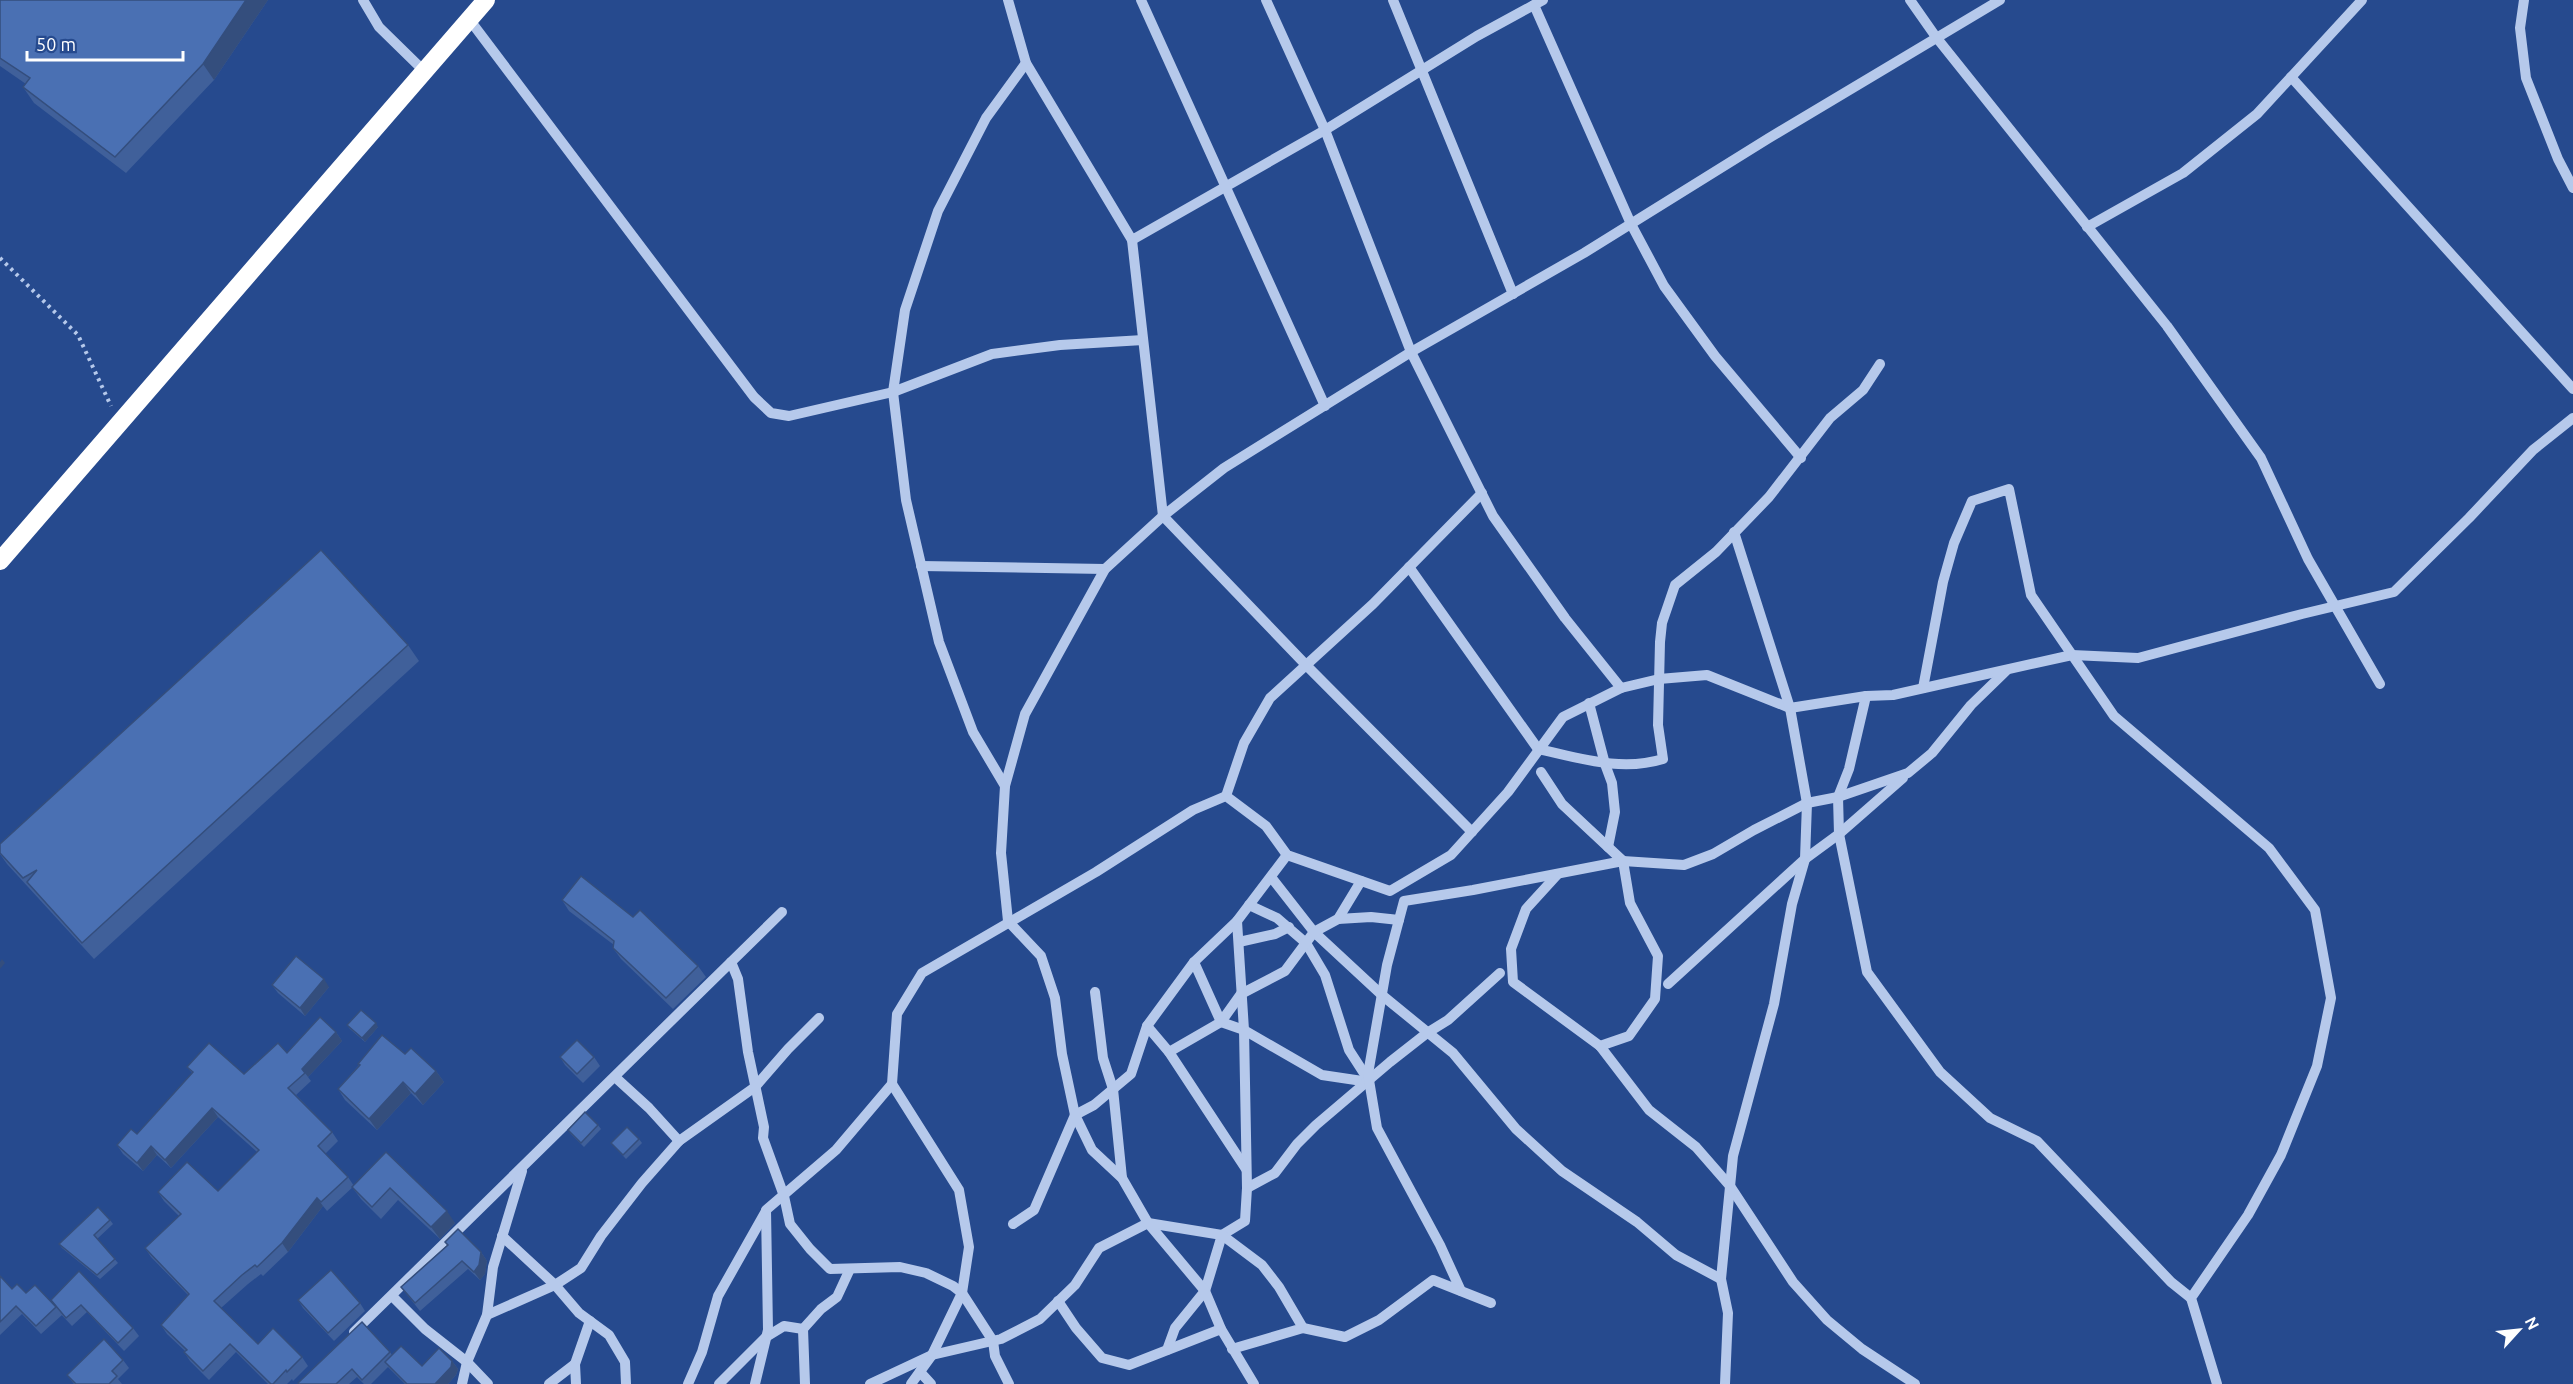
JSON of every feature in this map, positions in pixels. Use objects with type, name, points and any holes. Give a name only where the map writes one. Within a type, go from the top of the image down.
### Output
[{"type":"highway","points":[[0,561],[486,0]]},
{"type":"street","points":[[363,0],[380,27],[424,71]]},
{"type":"street","points":[[1008,0],[1026,63],[1132,240],[1163,516],[1306,665],[1472,832]]},
{"type":"street","points":[[1141,0],[1224,188],[1325,406]]},
{"type":"street","points":[[1266,0],[1325,130],[1411,352],[1493,516],[1565,618],[1621,688]]},
{"type":"street","points":[[1393,0],[1513,294]]},
{"type":"street","points":[[1910,0],[1936,37],[2167,326],[2260,458],[2308,559],[2380,684]]},
{"type":"street","points":[[1254,1384],[1221,1329],[1204,1291],[1148,1223],[1122,1178],[1092,1150],[1075,1115],[1062,1054],[1055,998],[1041,956],[1008,921],[1001,853],[1005,786],[1025,714],[1105,569],[1163,516],[1224,468],[1411,352],[1631,224],[2000,0]]},
{"type":"street","points":[[2087,227],[2183,173],[2257,114],[2362,0]]},
{"type":"street","points":[[2524,0],[2520,28],[2526,78],[2558,159],[2573,188]]},
{"type":"street","points":[[1132,240],[1325,130],[1477,36],[1539,2],[1631,224],[1671,295],[1715,356],[1801,458]]},
{"type":"street","points":[[470,19],[754,397],[771,413],[789,416],[893,392],[992,354],[1060,345],[1143,340]]},
{"type":"street","points":[[1005,786],[974,732],[939,642],[906,500],[893,392],[905,310],[938,211],[986,118],[1026,63]]},
{"type":"street","points":[[2291,77],[2573,390]]},
{"type":"street","points":[[1409,567],[1538,749],[1605,764],[1643,765],[1663,759],[1658,725],[1662,622],[1676,585],[1716,552],[1801,458],[1830,418],[1863,390],[1880,364]]},
{"type":"street","points":[[1226,796],[1266,826],[1287,855],[1390,891],[1451,855],[1508,792],[1563,717],[1621,688],[1659,679],[1707,675],[1790,708],[1866,696],[1893,695],[2072,654],[2138,658],[2394,592],[2469,518],[2533,450],[2573,418]]},
{"type":"street","points":[[1923,688],[1942,582],[1954,543],[1972,501],[2009,489],[2031,595],[2114,716],[2269,848],[2315,910],[2331,998],[2317,1066],[2281,1155],[2248,1215],[2191,1298]]},
{"type":"street","points":[[688,1384],[702,1352],[717,1296],[766,1210],[836,1150],[892,1084],[897,1014],[922,973],[1095,872],[1193,810],[1226,796],[1244,743],[1270,698],[1373,604],[1482,493]]},
{"type":"street","points":[[1725,1384],[1728,1313],[1721,1279],[1733,1156],[1774,1004],[1792,904],[1805,859],[1807,803],[1790,708],[1734,532]]},
{"type":"street","points":[[921,566],[1105,569]]},
{"type":"street","points":[[1668,984],[1805,859],[1839,834],[1932,753],[1971,705],[2007,669]]},
{"type":"street","points":[[1866,696],[1849,769],[1838,797],[1839,834],[1867,972],[1940,1072],[1990,1118],[2037,1142],[2171,1282],[2191,1298],[2217,1384]]},
{"type":"street","points":[[1589,703],[1612,783],[1615,812],[1608,847]]},
{"type":"street","points":[[1541,772],[1562,804],[1623,861],[1630,903],[1658,956],[1654,999],[1629,1036],[1600,1046]]},
{"type":"street","points":[[1461,1291],[1440,1245],[1377,1128],[1368,1074],[1387,966],[1404,901],[1623,861],[1684,865],[1713,854],[1807,803],[1838,797],[1908,773]]},
{"type":"street","points":[[1013,1224],[1034,1210],[1075,1115],[1094,1105],[1131,1074],[1147,1026],[1194,962],[1237,921],[1287,855]]},
{"type":"street","points":[[1557,874],[1526,909],[1511,949],[1513,982],[1600,1046],[1649,1110],[1696,1147],[1730,1186],[1793,1282],[1827,1320],[1862,1349],[1915,1384]]},
{"type":"street","points":[[1271,877],[1314,932],[1383,996],[1453,1053],[1516,1129],[1562,1171],[1637,1222],[1676,1255],[1721,1279]]},
{"type":"street","points":[[1338,919],[1361,881]]},
{"type":"street","points":[[1250,905],[1277,918],[1306,943],[1324,975],[1349,1050],[1370,1082]]},
{"type":"street","points":[[342,1344],[782,912]]},
{"type":"street","points":[[1169,1052],[1221,1022],[1241,994],[1285,971],[1314,932],[1338,919],[1371,917],[1399,920]]},
{"type":"street","points":[[1167,1350],[1175,1328],[1204,1291],[1222,1235],[1245,1221],[1247,1188],[1244,1030],[1237,921]]},
{"type":"street","points":[[1239,942],[1275,934],[1289,927]]},
{"type":"street","points":[[731,962],[738,979],[755,1087],[764,1127],[763,1138],[784,1196],[790,1224],[830,1269],[900,1267],[926,1273],[953,1286],[962,1293],[993,1341],[995,1356],[1009,1384]]},
{"type":"street","points":[[1194,962],[1221,1022],[1244,1030],[1322,1075],[1333,1079],[1370,1082]]},
{"type":"street","points":[[1247,1188],[1275,1173],[1297,1144],[1316,1125],[1427,1033],[1448,1020],[1500,973]]},
{"type":"street","points":[[1095,992],[1103,1058],[1113,1089],[1122,1178]]},
{"type":"street","points":[[488,1315],[555,1285],[581,1268],[601,1236],[642,1183],[679,1141],[755,1087],[819,1018]]},
{"type":"street","points":[[1147,1026],[1169,1052],[1246,1169]]},
{"type":"street","points":[[615,1077],[649,1108],[679,1141]]},
{"type":"street","points":[[892,1084],[959,1190],[969,1246],[962,1293],[932,1355],[911,1384]]},
{"type":"street","points":[[462,1384],[467,1362],[488,1315],[493,1267],[523,1168]]},
{"type":"street","points":[[754,1384],[768,1330],[766,1210]]},
{"type":"street","points":[[870,1384],[932,1355],[993,1341],[1040,1319],[1075,1286],[1099,1248],[1148,1223],[1222,1235],[1262,1265],[1279,1287],[1303,1328]]},
{"type":"street","points":[[502,1236],[555,1285],[579,1313],[609,1335],[625,1362],[626,1384]]},
{"type":"street","points":[[806,1384],[803,1329],[821,1309],[837,1297],[850,1269]]},
{"type":"street","points":[[1232,1349],[1303,1328],[1345,1337],[1379,1320],[1433,1280],[1491,1303]]},
{"type":"street","points":[[392,1296],[425,1329],[467,1362],[488,1384]]},
{"type":"street","points":[[1058,1301],[1076,1328],[1102,1358],[1129,1365],[1221,1329]]},
{"type":"street","points":[[576,1384],[575,1364],[590,1321]]},
{"type":"street","points":[[719,1384],[766,1337],[784,1326],[803,1329]]},
{"type":"street","points":[[549,1384],[575,1364]]},
{"type":"street","points":[[920,1372],[931,1384]]},
{"type":"path","points":[[0,258],[78,335],[119,423]]},
{"type":"building","points":[[0,0],[246,0],[203,64],[115,157],[23,87],[30,78],[0,58]]},
{"type":"building","points":[[321,550],[408,645],[82,943],[27,882],[37,870],[23,878],[0,853],[0,844]]},
{"type":"building","points":[[581,876],[633,917],[640,910],[698,966],[666,998],[613,948],[614,941],[562,900]]},
{"type":"building","points":[[296,956],[324,979],[300,1008],[272,985]]},
{"type":"building","points":[[361,1010],[376,1023],[362,1038],[347,1025]]},
{"type":"building","points":[[320,1017],[336,1032],[302,1069],[305,1073],[288,1088],[332,1132],[318,1146],[348,1177],[321,1202],[317,1198],[282,1243],[257,1267],[255,1265],[242,1275],[214,1301],[258,1344],[273,1328],[302,1357],[271,1384],[230,1344],[203,1371],[184,1352],[187,1350],[161,1325],[189,1294],[145,1248],[181,1214],[158,1192],[187,1162],[218,1191],[259,1150],[212,1108],[165,1160],[151,1146],[137,1163],[117,1145],[131,1129],[137,1134],[193,1072],[187,1067],[209,1043],[244,1074],[278,1043],[287,1053]]},
{"type":"building","points":[[382,1035],[405,1054],[411,1048],[436,1071],[415,1094],[403,1082],[369,1119],[338,1089],[360,1065],[358,1064]]},
{"type":"building","points":[[577,1040],[594,1057],[577,1074],[560,1057]]},
{"type":"building","points":[[585,1112],[598,1125],[581,1143],[568,1130]]},
{"type":"building","points":[[627,1127],[639,1139],[623,1155],[611,1143]]},
{"type":"building","points":[[386,1152],[447,1211],[431,1227],[390,1188],[372,1207],[352,1187]]},
{"type":"building","points":[[98,1207],[110,1220],[94,1235],[115,1259],[97,1275],[59,1244]]},
{"type":"building","points":[[458,1229],[481,1252],[479,1265],[474,1272],[462,1261],[415,1303],[401,1287],[448,1245],[445,1242]]},
{"type":"building","points":[[331,1270],[360,1303],[328,1333],[298,1300]]},
{"type":"building","points":[[79,1271],[133,1328],[118,1343],[81,1305],[66,1318],[51,1300]]},
{"type":"building","points":[[0,1276],[12,1289],[17,1284],[26,1293],[35,1285],[56,1307],[36,1326],[16,1306],[0,1322]]},
{"type":"building","points":[[362,1322],[390,1352],[362,1380],[352,1369],[336,1384],[298,1383]]},
{"type":"building","points":[[104,1339],[123,1360],[112,1371],[117,1376],[109,1384],[76,1384],[67,1375]]},
{"type":"building","points":[[401,1346],[422,1366],[439,1348],[452,1361],[451,1367],[435,1384],[407,1384],[385,1362]]}]
